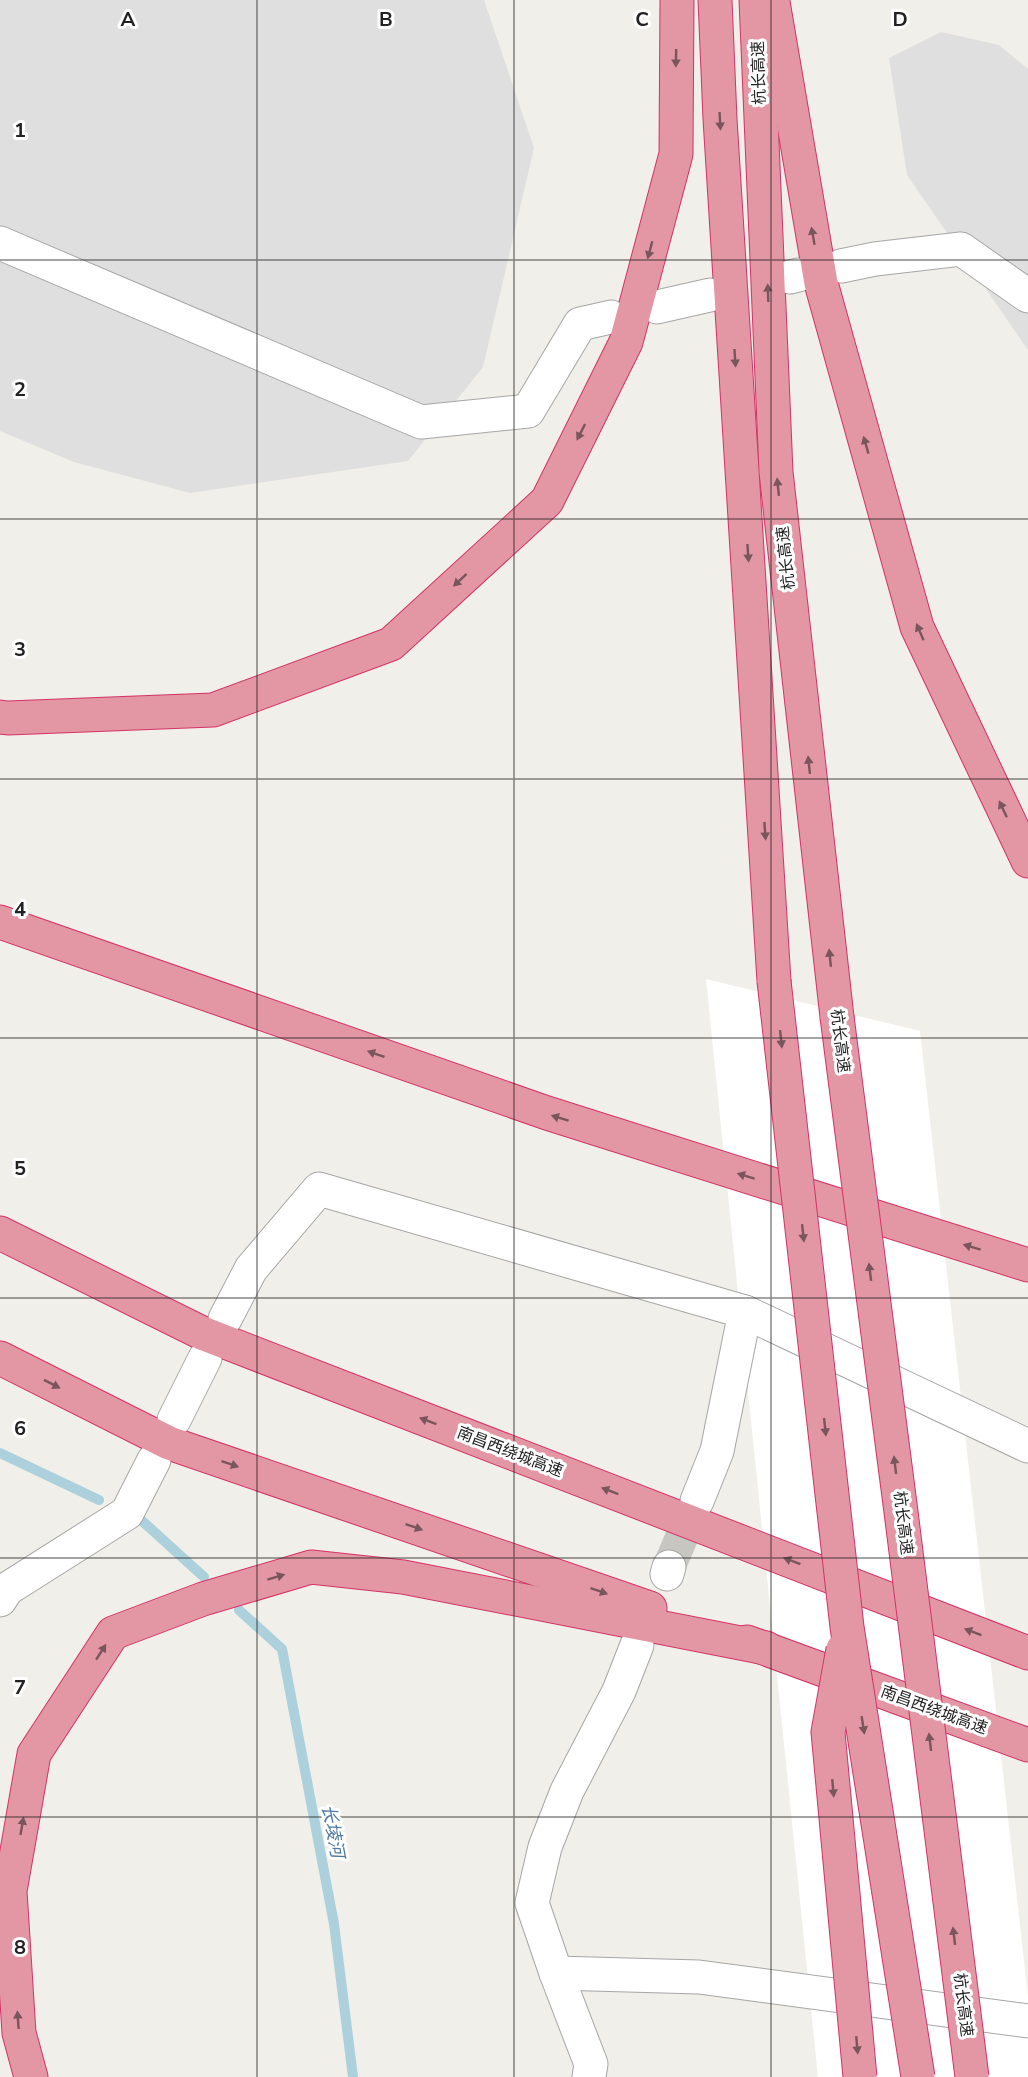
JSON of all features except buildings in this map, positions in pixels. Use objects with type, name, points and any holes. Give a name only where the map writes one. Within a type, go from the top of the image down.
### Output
[{"type":"highway","points":[[0,717],[213,710],[391,644],[547,501],[626,342],[676,154],[677,0]]},
{"type":"highway","points":[[715,0],[723,166],[774,981],[847,1627],[918,2077]]},
{"type":"highway","name":"杭长高速","points":[[756,0],[776,472],[837,1017],[902,1512],[972,2077]]},
{"type":"highway","points":[[773,0],[821,283],[917,627],[1028,861]]},
{"type":"highway","points":[[0,922],[547,1113],[1028,1265]]},
{"type":"highway","name":"南昌西绕城高速","points":[[0,1233],[202,1333],[1028,1653]]},
{"type":"highway","name":"南昌西绕城高速","points":[[0,1358],[169,1443],[766,1648],[1028,1745]]},
{"type":"highway","points":[[31,2077],[19,2033],[10,1891],[34,1754],[113,1633],[203,1599],[311,1567],[403,1577],[766,1648]]},
{"type":"highway","points":[[847,1627],[828,1732],[860,2077]]},
{"type":"street","points":[[0,243],[420,422],[528,411],[580,324],[611,317]]},
{"type":"street","points":[[841,266],[875,259],[961,249],[1028,296]]},
{"type":"street","points":[[657,307],[710,295]]},
{"type":"street","points":[[225,1319],[251,1269],[319,1190],[745,1312],[1028,1446]]},
{"type":"street","points":[[697,1501],[717,1451],[745,1312]]},
{"type":"street","points":[[174,1420],[205,1358]]},
{"type":"street","points":[[0,1600],[7,1589],[127,1513],[154,1460]]},
{"type":"street","points":[[589,2077],[591,2064],[532,1902],[545,1847],[567,1791],[619,1691],[637,1645]]},
{"type":"street","points":[[556,1973],[699,1977],[1028,2020]]},
{"type":"shaded area","points":[[0,0],[484,0],[534,148],[483,367],[408,461],[190,493],[74,462],[0,431]]},
{"type":"shaded area","points":[[941,32],[999,45],[1028,69],[1028,350],[907,175],[889,58]]},
{"type":"pier","points":[[706,979],[920,1031],[1028,1997],[1028,2077],[818,2077]]},
{"type":"waterway","name":"长堎河","points":[[0,1453],[99,1500]]},
{"type":"waterway","name":"长堎河","points":[[140,1519],[204,1577]]},
{"type":"waterway","name":"长堎河","points":[[239,1610],[282,1649],[334,1924],[353,2077]]},
{"type":"tunnel","points":[[669,1567],[697,1501]]}]
